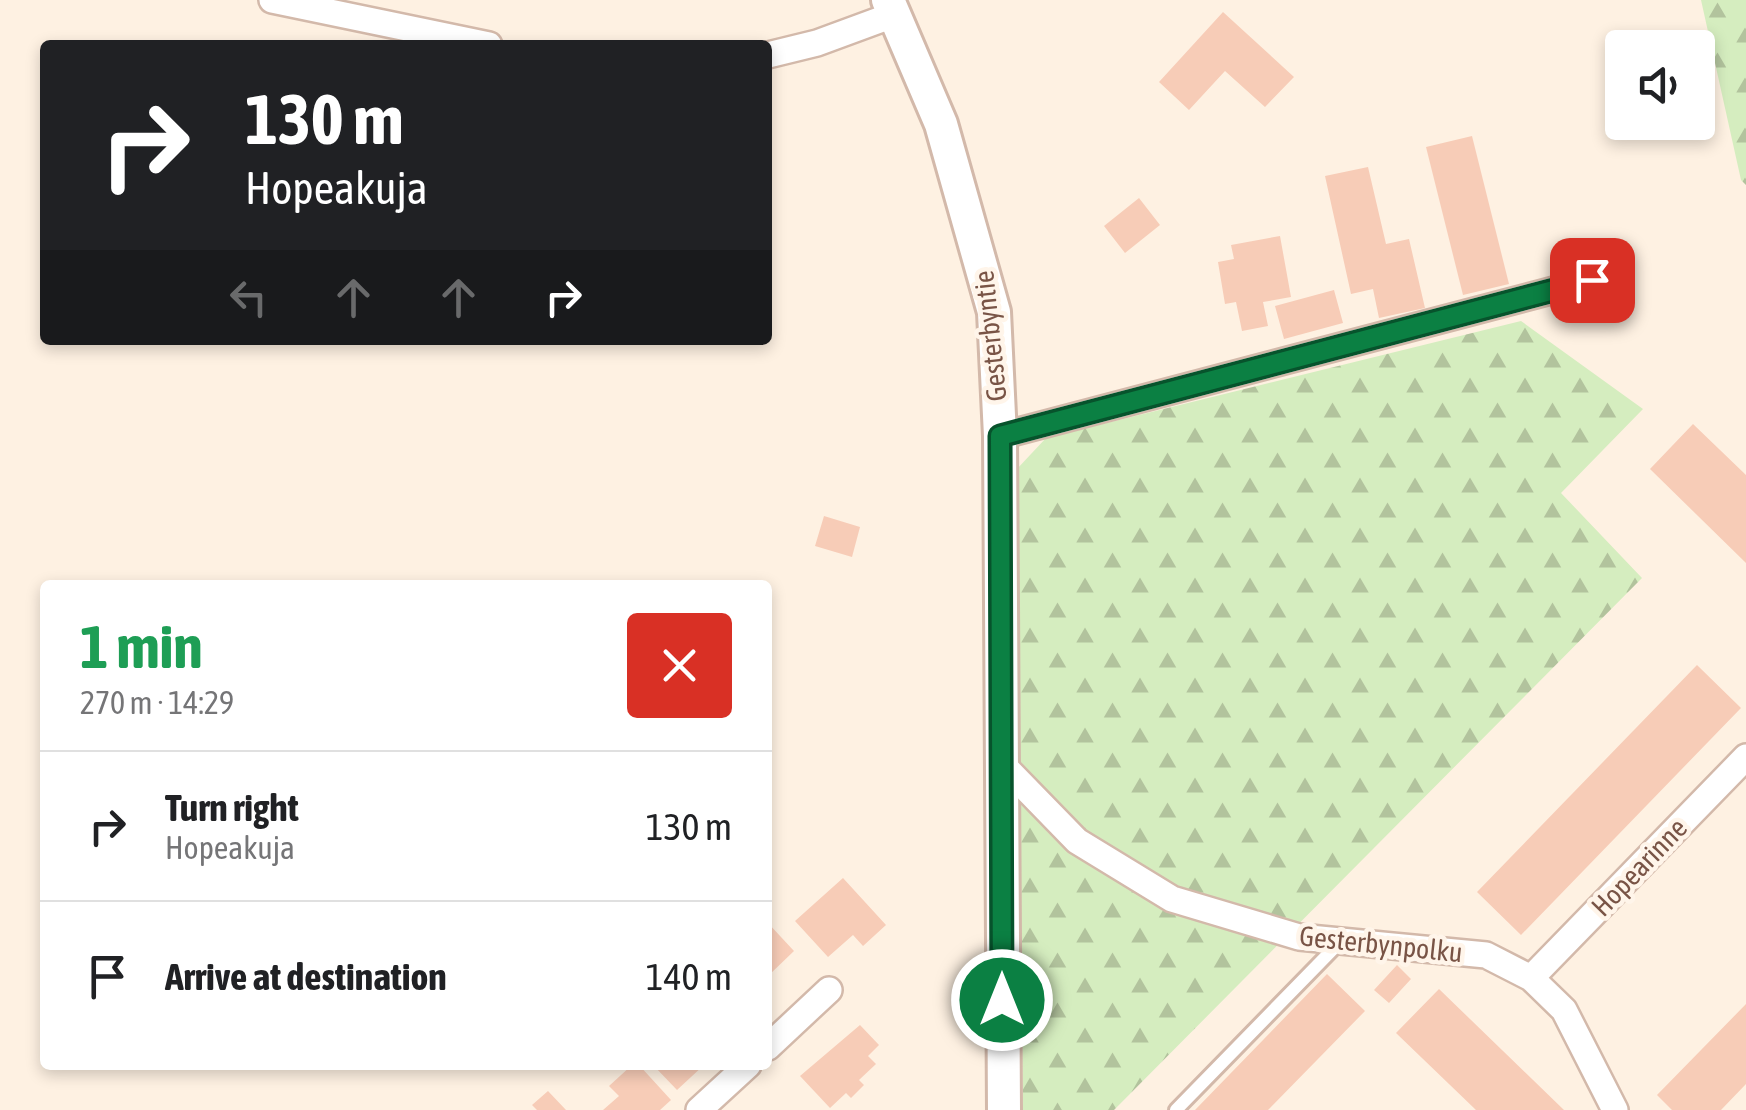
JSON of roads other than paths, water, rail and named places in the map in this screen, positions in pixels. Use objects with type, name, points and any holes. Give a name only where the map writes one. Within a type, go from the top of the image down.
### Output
[{"type":"street","points":[[272,0],[465,40]]},
{"type":"street","points":[[772,53],[891,8]]},
{"type":"street","name":"Gesterbyntie","points":[[891,8],[942,124],[981,253],[994,312],[1000,436],[1004,1110]]},
{"type":"street","points":[[1000,436],[1592,280]]},
{"type":"street","name":"Hopearinne","points":[[1532,978],[1746,757]]},
{"type":"street","name":"Gesterbynpolku","points":[[1002,764],[1077,841],[1172,899],[1299,936],[1486,956],[1532,978],[1564,1010],[1615,1110]]},
{"type":"street","points":[[772,1043],[829,990]]},
{"type":"street","points":[[700,1110],[743,1070]]},
{"type":"lane","points":[[1176,1110],[1342,940]]}]
